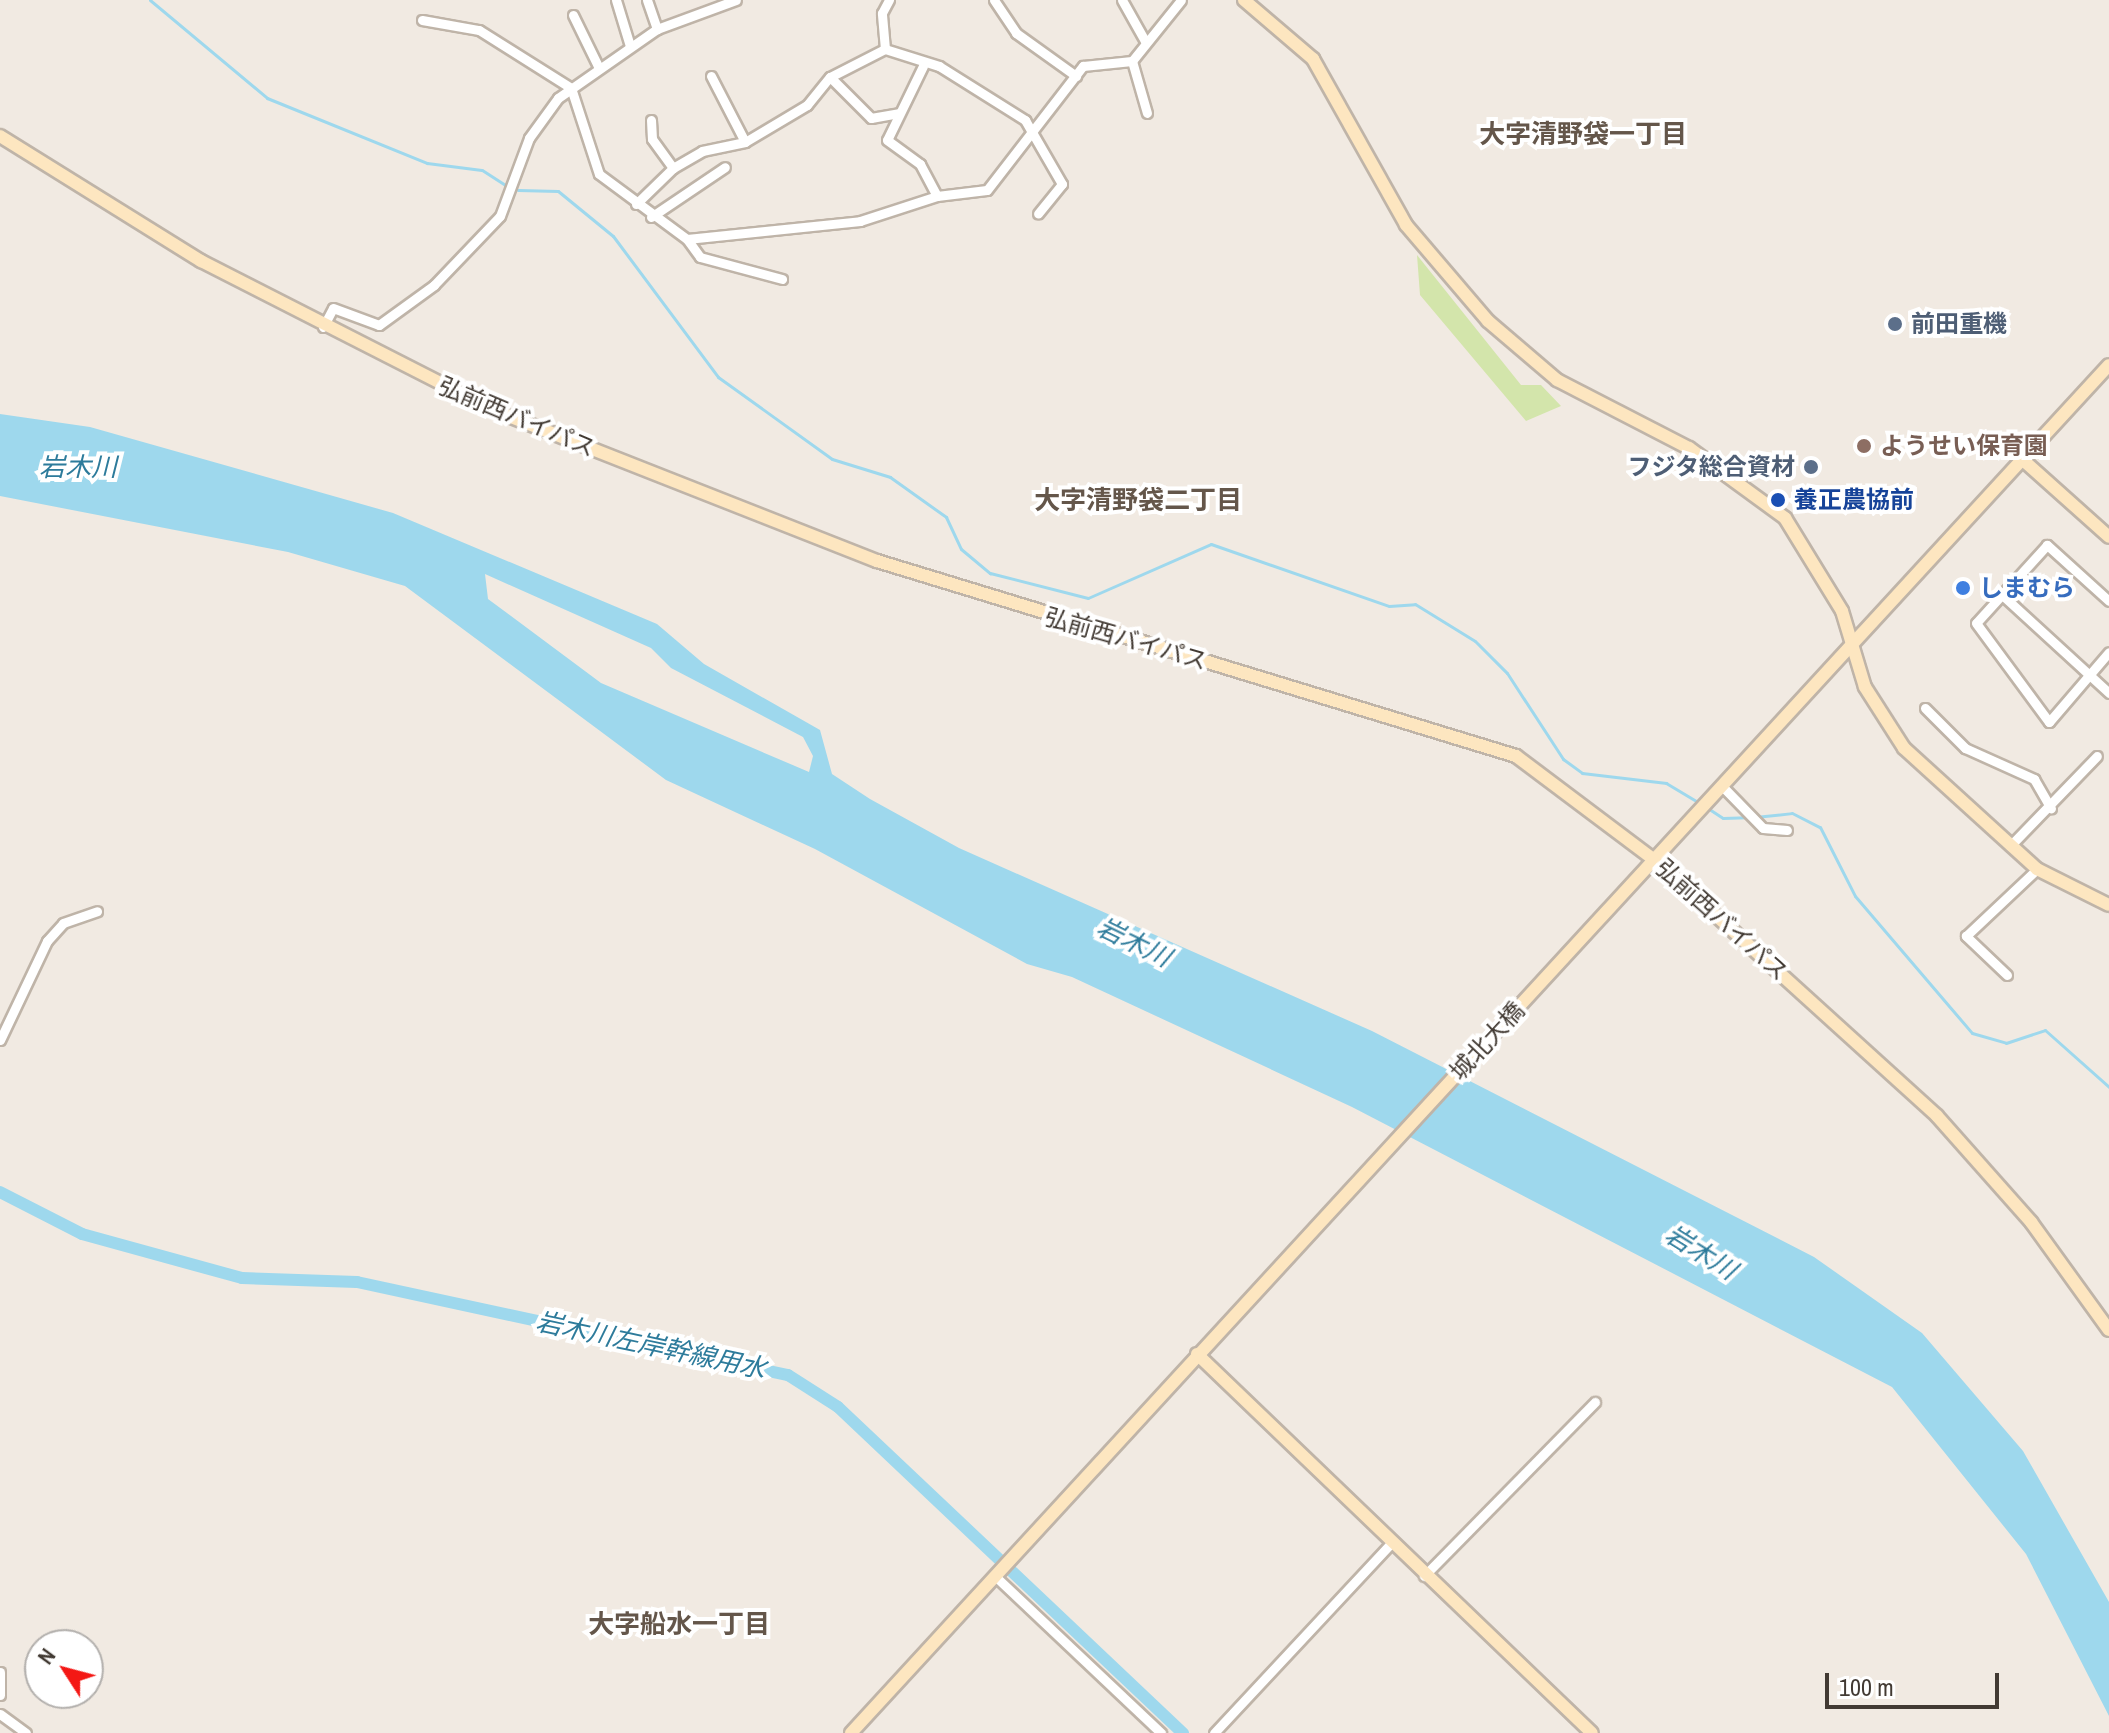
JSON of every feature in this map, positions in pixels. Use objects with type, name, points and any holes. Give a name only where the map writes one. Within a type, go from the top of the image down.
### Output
[{"type":"street","points":[[616,0],[630,46]]},
{"type":"street","points":[[647,0],[657,29]]},
{"type":"street","points":[[322,327],[333,308],[379,325],[482,241],[510,195],[529,138],[571,88],[598,66],[657,29],[715,4],[736,0]]},
{"type":"street","points":[[885,49],[882,13],[889,0]]},
{"type":"street","points":[[994,0],[1016,33],[1076,76]]},
{"type":"street","points":[[1122,0],[1145,41]]},
{"type":"street","points":[[1147,113],[1132,61],[1181,0]]},
{"type":"street","points":[[1244,0],[1313,59],[1406,225],[1488,321],[1557,380],[1689,448],[1772,507],[1802,540],[1853,645],[1865,687],[1904,748],[2037,869],[2109,905]]},
{"type":"street","points":[[573,15],[598,66]]},
{"type":"street","points":[[422,20],[479,30],[571,88],[599,174],[651,217],[687,239],[700,257],[782,279]]},
{"type":"street","points":[[885,49],[923,66],[939,66],[1032,128],[1062,184],[1038,214]]},
{"type":"street","points":[[636,204],[673,168],[712,147],[745,142],[807,105],[830,77],[885,49]]},
{"type":"street","points":[[687,239],[860,221],[937,196],[987,190],[1032,128],[1076,76],[1095,61],[1132,61]]},
{"type":"street","points":[[923,66],[887,140],[920,164],[937,196]]},
{"type":"street","points":[[711,76],[745,142]]},
{"type":"street","points":[[830,77],[871,118],[899,113]]},
{"type":"street","points":[[651,120],[652,139],[673,168]]},
{"type":"street","name":"弘前西バイパス","points":[[0,136],[322,327],[491,409],[877,561],[1030,612],[1488,742],[1544,772],[1656,861],[1937,1116],[2031,1222],[2109,1330]]},
{"type":"street","points":[[651,217],[725,167]]},
{"type":"street","name":"城北大橋","points":[[851,1733],[1347,1190],[1656,861],[2109,365]]},
{"type":"street","points":[[2023,460],[2109,537]]},
{"type":"street","points":[[2109,601],[2047,545],[2000,593],[1976,623],[2031,706],[2049,722],[2109,652]]},
{"type":"street","points":[[2000,593],[2109,693]]},
{"type":"street","points":[[1925,708],[1965,748],[2034,779],[2051,808]]},
{"type":"street","points":[[2010,846],[2051,808],[2097,756]]},
{"type":"street","points":[[1723,787],[1763,828],[1787,830]]},
{"type":"street","points":[[2007,975],[1966,936],[2037,869]]},
{"type":"street","points":[[0,1040],[47,941],[63,923],[97,911]]},
{"type":"street","points":[[1197,1354],[1390,1544],[1592,1733]]},
{"type":"street","points":[[1424,1576],[1595,1402]]},
{"type":"street","points":[[1214,1733],[1390,1544]]},
{"type":"street","points":[[996,1573],[1161,1733]]},
{"type":"street","points":[[0,1672],[0,1695]]},
{"type":"street","points":[[0,1714],[26,1733]]},
{"type":"green space","points":[[1417,255],[1521,385],[1541,385],[1561,406],[1526,421],[1420,295]]},
{"type":"water","name":"岩木川","points":[[0,414],[90,427],[393,513],[657,624],[704,664],[820,730],[832,774],[870,799],[959,848],[1372,1031],[1814,1257],[1922,1333],[2023,1451],[2109,1602],[2109,1716],[2026,1554],[1892,1387],[1352,1107],[1072,977],[1027,964],[815,849],[666,780],[405,586],[288,552],[0,496]],"holes":[[[485,574],[651,648],[671,668],[803,737],[813,756],[809,772],[601,683],[488,599]]]},
{"type":"waterway","points":[[150,0],[267,98],[427,163],[482,170],[507,186]]},
{"type":"waterway","points":[[518,190],[558,191],[613,236],[718,377],[832,459],[890,477],[946,517],[961,549],[990,573],[1088,598],[1211,544],[1389,606],[1415,604],[1475,641],[1507,673],[1563,759],[1582,773],[1666,783],[1699,803]]},
{"type":"waterway","points":[[1706,807],[1723,818],[1747,817]]},
{"type":"waterway","points":[[1755,817],[1792,813],[1820,827],[1855,896],[1972,1033],[2006,1043],[2045,1030],[2109,1087]]},
{"type":"waterway","name":"岩木川左岸幹線用水","points":[[0,1192],[82,1234],[242,1278],[357,1282],[788,1375],[838,1407],[1183,1733]]},
{"type":"place","name":"前田重機","points":[[1895,324]]},
{"type":"place","name":"ようせい保育園","points":[[1864,446]]},
{"type":"place","name":"フジタ総合資材","points":[[1811,467]]},
{"type":"place","name":"養正農協前","points":[[1778,500]]},
{"type":"place","name":"しまむら","points":[[1963,588]]},
{"type":"district","name":"大字清野袋一丁目","points":[[1583,134]]},
{"type":"district","name":"大字清野袋二丁目","points":[[1138,500]]},
{"type":"district","name":"大字船水一丁目","points":[[679,1624]]}]
